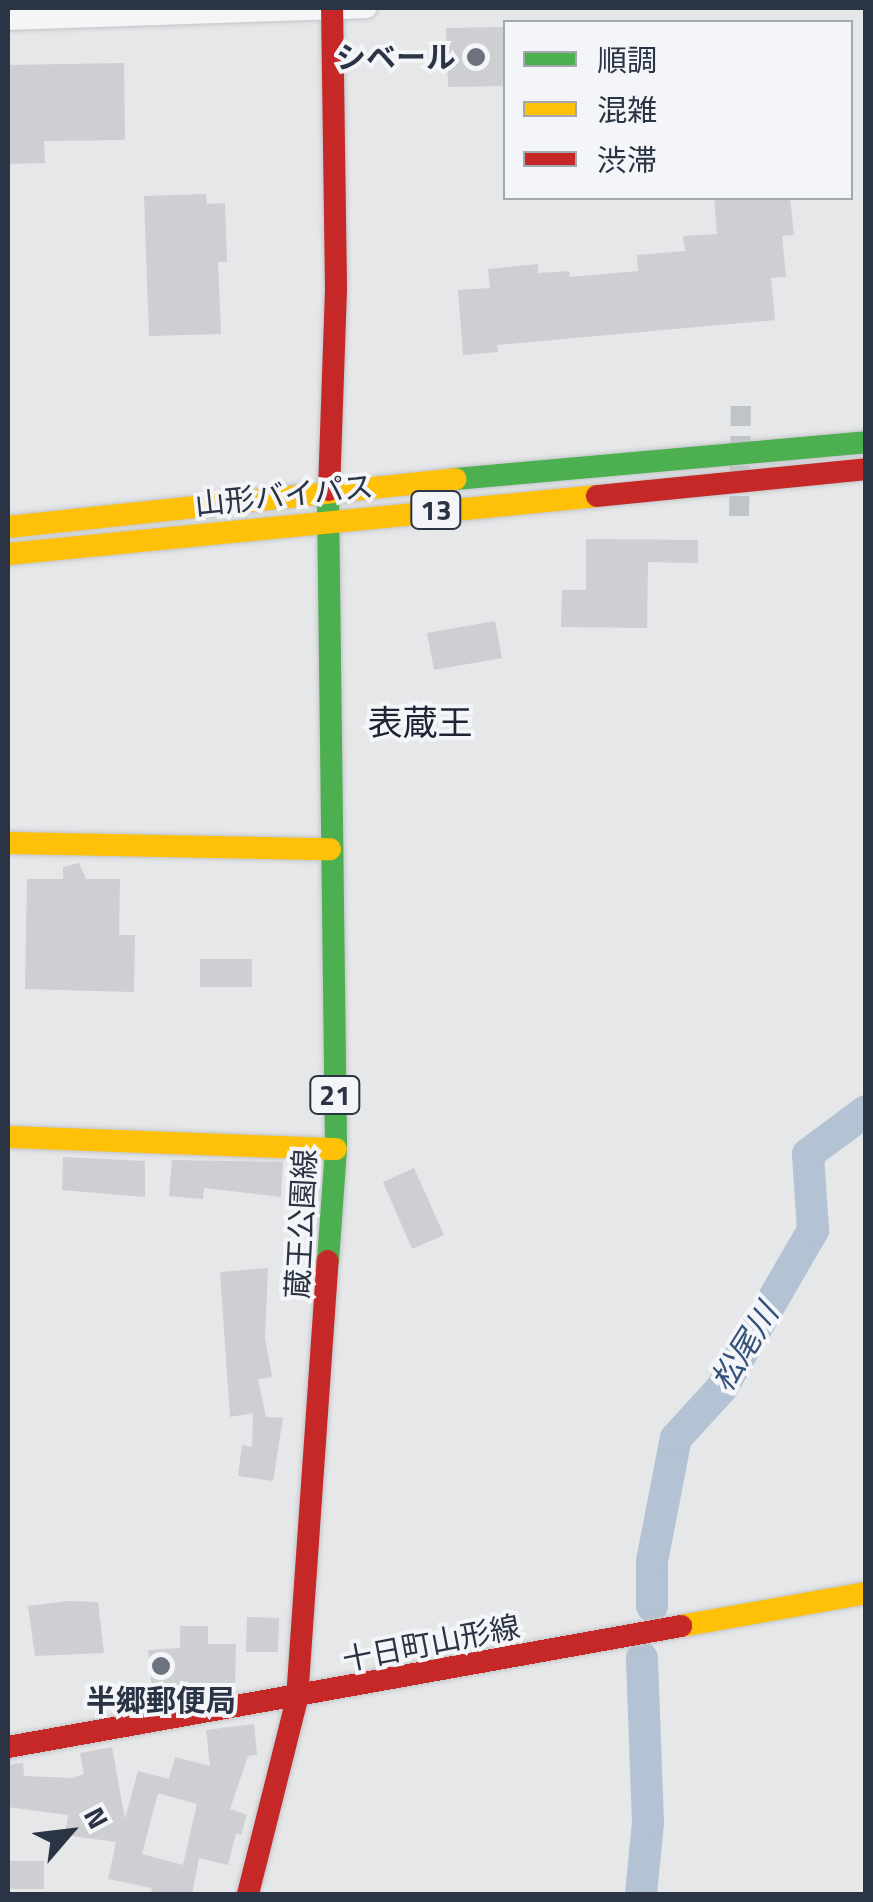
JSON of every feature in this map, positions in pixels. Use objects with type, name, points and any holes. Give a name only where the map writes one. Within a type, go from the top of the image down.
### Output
[{"type":"main road","name":"蔵王公園線","points":[[248,1894],[296,1699],[336,1149],[324,520],[329,490],[336,289],[332,8]]},
{"type":"main road","name":"山形バイパス","points":[[8,526],[329,490],[866,442]]},
{"type":"main road","name":"山形バイパス","points":[[8,554],[866,469]]},
{"type":"main road","points":[[8,844],[330,849]]},
{"type":"main road","points":[[8,1137],[298,1143],[336,1149]]},
{"type":"main road","name":"十日町山形線","points":[[8,1747],[296,1699],[866,1592]]},
{"type":"street","points":[[8,20],[367,8]]},
{"type":"building","name":"シベール","points":[[503,27],[503,86],[448,87],[446,28]]},
{"type":"building","points":[[124,63],[125,140],[44,141],[45,163],[8,164],[8,65]]},
{"type":"building","points":[[206,194],[207,204],[225,203],[227,262],[218,262],[221,334],[149,336],[144,196]]},
{"type":"building","points":[[714,200],[790,200],[794,235],[782,236],[786,277],[771,278],[775,320],[497,345],[498,352],[463,355],[458,290],[490,288],[488,269],[538,264],[538,273],[569,271],[570,277],[638,271],[637,255],[685,251],[683,236],[717,234]]},
{"type":"building","points":[[586,539],[698,540],[698,563],[648,562],[647,628],[561,627],[562,590],[586,590]]},
{"type":"building","points":[[495,621],[502,658],[434,670],[427,633]]},
{"type":"building","points":[[79,863],[86,879],[120,879],[119,935],[135,935],[134,992],[25,989],[27,879],[63,879],[63,867]]},
{"type":"building","points":[[200,959],[252,959],[252,987],[200,987]]},
{"type":"building","points":[[63,1157],[145,1161],[145,1197],[62,1190]]},
{"type":"building","points":[[172,1160],[283,1162],[281,1197],[204,1188],[203,1199],[169,1196]]},
{"type":"building","points":[[414,1168],[444,1235],[412,1249],[383,1182]]},
{"type":"building","points":[[268,1268],[265,1338],[272,1377],[258,1379],[266,1417],[283,1418],[273,1481],[238,1476],[242,1445],[252,1447],[253,1413],[230,1417],[220,1272]]},
{"type":"building","points":[[98,1602],[104,1653],[35,1656],[28,1606]]},
{"type":"building","points":[[247,1617],[279,1618],[278,1652],[246,1652]]},
{"type":"building","points":[[180,1626],[208,1626],[208,1644],[236,1644],[235,1687],[152,1690],[148,1650],[180,1648]]},
{"type":"building","points":[[254,1724],[257,1755],[248,1756],[230,1809],[247,1815],[241,1835],[236,1833],[228,1865],[199,1858],[192,1894],[150,1894],[152,1888],[108,1879],[116,1842],[65,1835],[68,1815],[8,1807],[8,1765],[23,1763],[24,1776],[73,1778],[84,1774],[80,1753],[112,1747],[125,1819],[138,1771],[169,1779],[175,1757],[210,1766],[206,1730]],"holes":[[[158,1793],[197,1804],[183,1865],[142,1854]]]},
{"type":"building","points":[[8,1861],[44,1861],[44,1889],[8,1889]]},
{"type":"waterway","name":"松尾川","points":[[652,1606],[652,1561],[676,1438],[721,1389],[813,1230],[808,1154],[866,1111]]},
{"type":"waterway","name":"松尾川","points":[[641,1894],[648,1823],[642,1658]]},
{"type":"tunnel","points":[[739,516],[741,398]]},
{"type":"traffic: fast","points":[[455,479],[866,442]]},
{"type":"traffic: fast","points":[[328,499],[336,1149],[328,1261]]},
{"type":"traffic: slow","points":[[8,527],[455,479]]},
{"type":"traffic: slow","points":[[8,554],[597,496]]},
{"type":"traffic: slow","points":[[8,843],[330,849]]},
{"type":"traffic: slow","points":[[8,1137],[336,1149]]},
{"type":"traffic: slow","points":[[681,1626],[866,1593]]},
{"type":"traffic: jam","points":[[329,490],[336,289],[332,8]]},
{"type":"traffic: jam","points":[[597,496],[866,469]]},
{"type":"traffic: jam","points":[[248,1894],[297,1699],[328,1261]]},
{"type":"traffic: jam","points":[[8,1747],[681,1626]]},
{"type":"place","name":"シベール","points":[[476,57]]},
{"type":"place","name":"半郷郵便局","points":[[161,1666]]},
{"type":"district","name":"表蔵王","points":[[420,722]]}]
